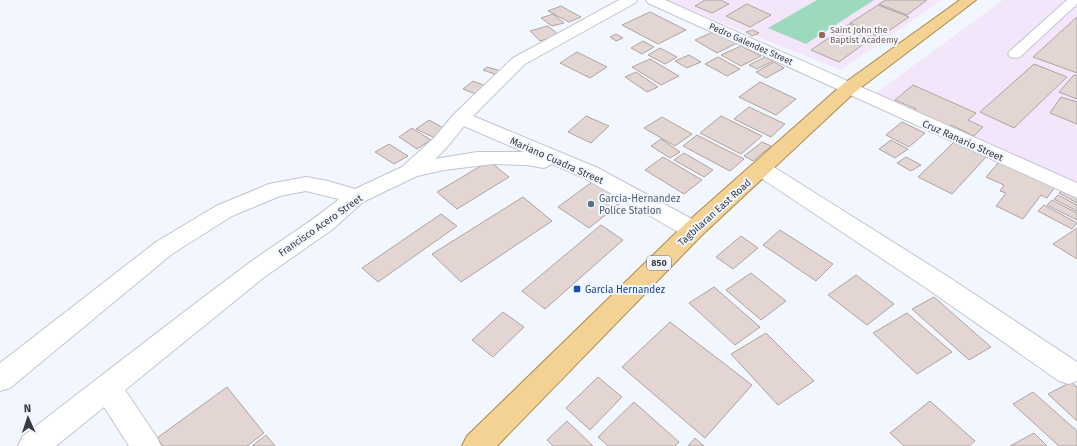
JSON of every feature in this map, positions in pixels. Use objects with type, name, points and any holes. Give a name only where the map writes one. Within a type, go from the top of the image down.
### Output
[{"type":"main road","name":"Tagbilaran East Road","points":[[477,446],[693,230],[762,169],[848,88],[969,0]]},
{"type":"street","name":"Francisco Acero Street","points":[[33,446],[255,271],[325,223],[356,197],[409,172],[441,142],[461,118],[519,61],[630,0]]},
{"type":"street","name":"Pedro Galendez Street","points":[[653,0],[848,88]]},
{"type":"street","points":[[1015,54],[1074,0]]},
{"type":"street","name":"Cruz Ranario Street","points":[[848,88],[1077,191]]},
{"type":"street","name":"Mariano Cuadra Street","points":[[461,118],[590,173],[693,230]]},
{"type":"street","points":[[409,172],[452,161],[496,157],[530,158],[548,161],[590,173]]},
{"type":"street","points":[[762,169],[938,283],[1069,372]]},
{"type":"street","points":[[0,379],[164,248],[224,211],[276,189],[306,184],[328,188],[356,197]]},
{"type":"street","points":[[106,387],[146,446]]},
{"type":"shaded area","name":"Saint John the Baptist Academy","points":[[665,0],[942,0],[841,70]]},
{"type":"shaded area","points":[[1003,0],[1077,0],[1077,188],[873,95]]},
{"type":"green space","points":[[817,0],[874,0],[806,44],[768,28]]},
{"type":"building","points":[[705,0],[720,0],[729,4],[712,13],[695,6]]},
{"type":"building","points":[[886,0],[927,0],[907,15],[879,4]]},
{"type":"building","points":[[747,4],[771,15],[750,27],[726,16]]},
{"type":"building","points":[[878,5],[909,17],[881,36],[850,23]]},
{"type":"building","points":[[561,6],[581,17],[569,22],[548,11]]},
{"type":"building","points":[[650,12],[686,30],[658,44],[622,25]]},
{"type":"building","points":[[553,14],[564,23],[552,26],[541,18]]},
{"type":"building","points":[[1077,17],[1077,73],[1033,57]]},
{"type":"building","points":[[849,24],[876,35],[839,62],[811,50]]},
{"type":"building","points":[[548,26],[559,35],[540,41],[530,31]]},
{"type":"building","points":[[717,30],[739,42],[717,53],[695,40]]},
{"type":"building","points":[[753,30],[759,33],[752,36],[746,32]]},
{"type":"building","points":[[616,34],[623,38],[616,41],[610,37]]},
{"type":"building","points":[[643,41],[654,47],[642,54],[631,48]]},
{"type":"building","points":[[741,46],[761,56],[741,66],[721,55]]},
{"type":"building","points":[[660,48],[677,57],[665,64],[648,55]]},
{"type":"building","points":[[577,52],[607,67],[590,78],[560,63]]},
{"type":"building","points":[[689,55],[701,62],[687,68],[675,61]]},
{"type":"building","points":[[718,57],[740,69],[727,76],[705,64]]},
{"type":"building","points":[[765,57],[773,61],[757,69],[749,65]]},
{"type":"building","points":[[650,59],[679,76],[661,85],[632,67]]},
{"type":"building","points":[[774,62],[784,68],[766,78],[756,72]]},
{"type":"building","points":[[1034,64],[1067,77],[1014,128],[980,112]]},
{"type":"building","points":[[487,67],[501,71],[497,75],[483,70]]},
{"type":"building","points":[[636,72],[658,87],[647,92],[625,77]]},
{"type":"building","points":[[1074,75],[1077,76],[1077,99],[1059,92]]},
{"type":"building","points":[[473,81],[486,86],[476,94],[463,89]]},
{"type":"building","points":[[760,82],[796,99],[776,115],[739,97]]},
{"type":"building","points":[[913,85],[976,113],[968,120],[983,127],[974,136],[951,125],[944,132],[909,115],[916,109],[895,100]]},
{"type":"building","points":[[1061,97],[1077,102],[1077,124],[1050,113]]},
{"type":"building","points":[[749,107],[785,124],[771,137],[734,119]]},
{"type":"building","points":[[586,116],[609,126],[591,143],[568,132]]},
{"type":"building","points":[[721,116],[762,136],[741,154],[700,133]]},
{"type":"building","points":[[662,117],[692,134],[675,146],[644,128]]},
{"type":"building","points":[[429,120],[447,130],[435,138],[416,129]]},
{"type":"building","points":[[902,122],[925,133],[909,147],[886,135]]},
{"type":"building","points":[[412,128],[431,140],[417,149],[399,137]]},
{"type":"building","points":[[697,135],[744,159],[730,171],[683,146]]},
{"type":"building","points":[[661,139],[680,152],[670,158],[651,146]]},
{"type":"building","points":[[891,140],[908,149],[895,158],[879,149]]},
{"type":"building","points":[[762,142],[771,146],[753,161],[744,156]]},
{"type":"building","points":[[954,142],[986,157],[952,194],[918,177]]},
{"type":"building","points":[[389,144],[408,156],[394,164],[375,152]]},
{"type":"building","points":[[684,153],[713,170],[704,177],[674,160]]},
{"type":"building","points":[[663,157],[702,180],[684,194],[645,170]]},
{"type":"building","points":[[906,157],[921,165],[911,171],[897,163]]},
{"type":"building","points":[[489,161],[509,177],[457,209],[437,192]]},
{"type":"building","points":[[999,162],[1055,187],[1047,198],[1041,195],[1023,219],[996,206],[1006,193],[1000,191],[1004,185],[986,177]]},
{"type":"building","name":"Garcia-Hernandez Police Station","points":[[592,182],[623,201],[589,228],[558,207]]},
{"type":"building","points":[[1064,189],[1077,195],[1077,203],[1059,193]]},
{"type":"building","points":[[1058,195],[1077,205],[1077,211],[1054,199]]},
{"type":"building","points":[[523,197],[552,221],[461,282],[432,254]]},
{"type":"building","points":[[1052,200],[1077,213],[1077,220],[1047,205]]},
{"type":"building","points":[[1044,205],[1077,223],[1072,229],[1038,211]]},
{"type":"building","points":[[441,214],[457,226],[378,282],[362,268]]},
{"type":"building","points":[[601,225],[623,240],[545,309],[522,291]]},
{"type":"building","points":[[1077,228],[1077,259],[1053,244]]},
{"type":"building","points":[[780,230],[833,264],[816,281],[763,245]]},
{"type":"building","points":[[741,236],[758,248],[733,269],[716,257]]},
{"type":"building","points":[[751,273],[786,301],[761,320],[726,290]]},
{"type":"building","points":[[856,275],[894,304],[867,325],[828,295]]},
{"type":"building","points":[[714,287],[760,327],[735,345],[689,303]]},
{"type":"building","points":[[934,297],[991,347],[969,360],[912,309]]},
{"type":"building","points":[[503,312],[524,327],[493,357],[472,340]]},
{"type":"building","points":[[907,313],[952,352],[917,374],[873,333]]},
{"type":"building","points":[[670,322],[752,385],[705,438],[622,367]]},
{"type":"building","points":[[766,333],[814,381],[778,405],[731,354]]},
{"type":"building","points":[[598,377],[622,397],[590,430],[566,408]]},
{"type":"building","points":[[1071,382],[1077,387],[1077,421],[1048,394]]},
{"type":"building","points":[[227,387],[264,433],[247,446],[163,446],[157,438]]},
{"type":"building","points":[[1033,392],[1077,431],[1077,446],[1059,446],[1013,404]]},
{"type":"building","points":[[930,401],[975,441],[969,446],[904,446],[890,433]]},
{"type":"building","points":[[634,402],[679,442],[675,446],[608,446],[598,437]]},
{"type":"building","points":[[567,421],[593,446],[553,446],[547,440]]},
{"type":"building","points":[[1034,433],[1047,446],[1010,446]]},
{"type":"building","points":[[266,435],[275,446],[252,446]]},
{"type":"building","points":[[695,438],[704,446],[688,446]]},
{"type":"place","name":"Saint John the Baptist Academy","points":[[822,35]]},
{"type":"place","name":"Garcia-Hernandez Police Station","points":[[591,204]]},
{"type":"place","name":"Garcia Hernandez","points":[[577,289]]}]
